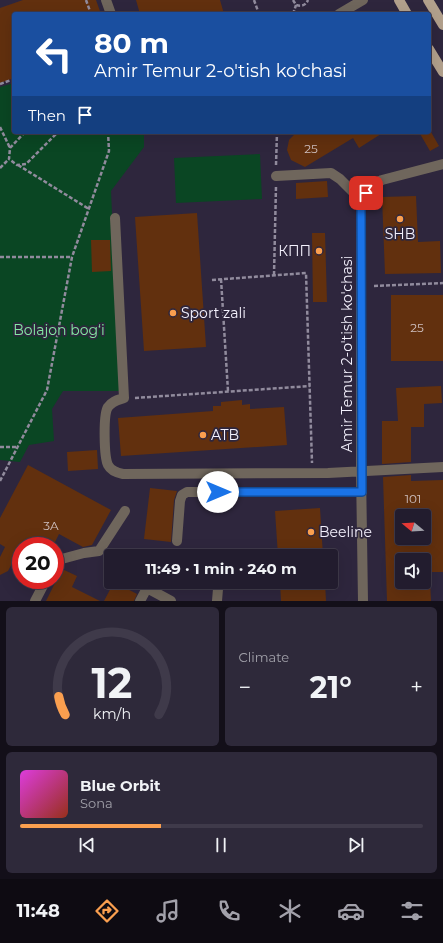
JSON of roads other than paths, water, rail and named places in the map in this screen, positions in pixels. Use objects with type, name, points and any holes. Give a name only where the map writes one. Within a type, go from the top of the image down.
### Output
[{"type":"main road","points":[[399,0],[406,12]]},
{"type":"main road","points":[[428,0],[443,25]]},
{"type":"main road","points":[[431,52],[443,72]]},
{"type":"street","points":[[106,0],[110,12]]},
{"type":"street","points":[[342,12],[363,0]]},
{"type":"street","points":[[276,176],[331,173],[340,179],[361,200],[371,186],[382,180],[443,164]]},
{"type":"street","name":"Amir Temur 2-o'tish ko'chasi","points":[[361,200],[361,471],[363,601]]},
{"type":"street","points":[[116,218],[124,398],[114,401],[108,407],[105,416],[106,457],[108,466],[114,472],[124,474],[313,473],[443,467]]},
{"type":"street","points":[[176,541],[180,501],[182,495],[187,492],[362,492]]},
{"type":"street","points":[[64,558],[99,551],[125,511]]},
{"type":"street","points":[[36,601],[42,589]]},
{"type":"street","points":[[140,601],[146,589]]},
{"type":"street","points":[[149,589],[171,601]]},
{"type":"street","points":[[217,601],[218,589]]},
{"type":"place","name":"SHB","points":[[400,219]]},
{"type":"place","name":"КПП","points":[[319,251]]},
{"type":"place","name":"Sport zali","points":[[173,313]]},
{"type":"place","name":"ATB","points":[[203,435]]},
{"type":"place","name":"Beeline","points":[[311,532]]},
{"type":"park label","name":"Bolajon bog‘i","points":[[59,330]]}]
